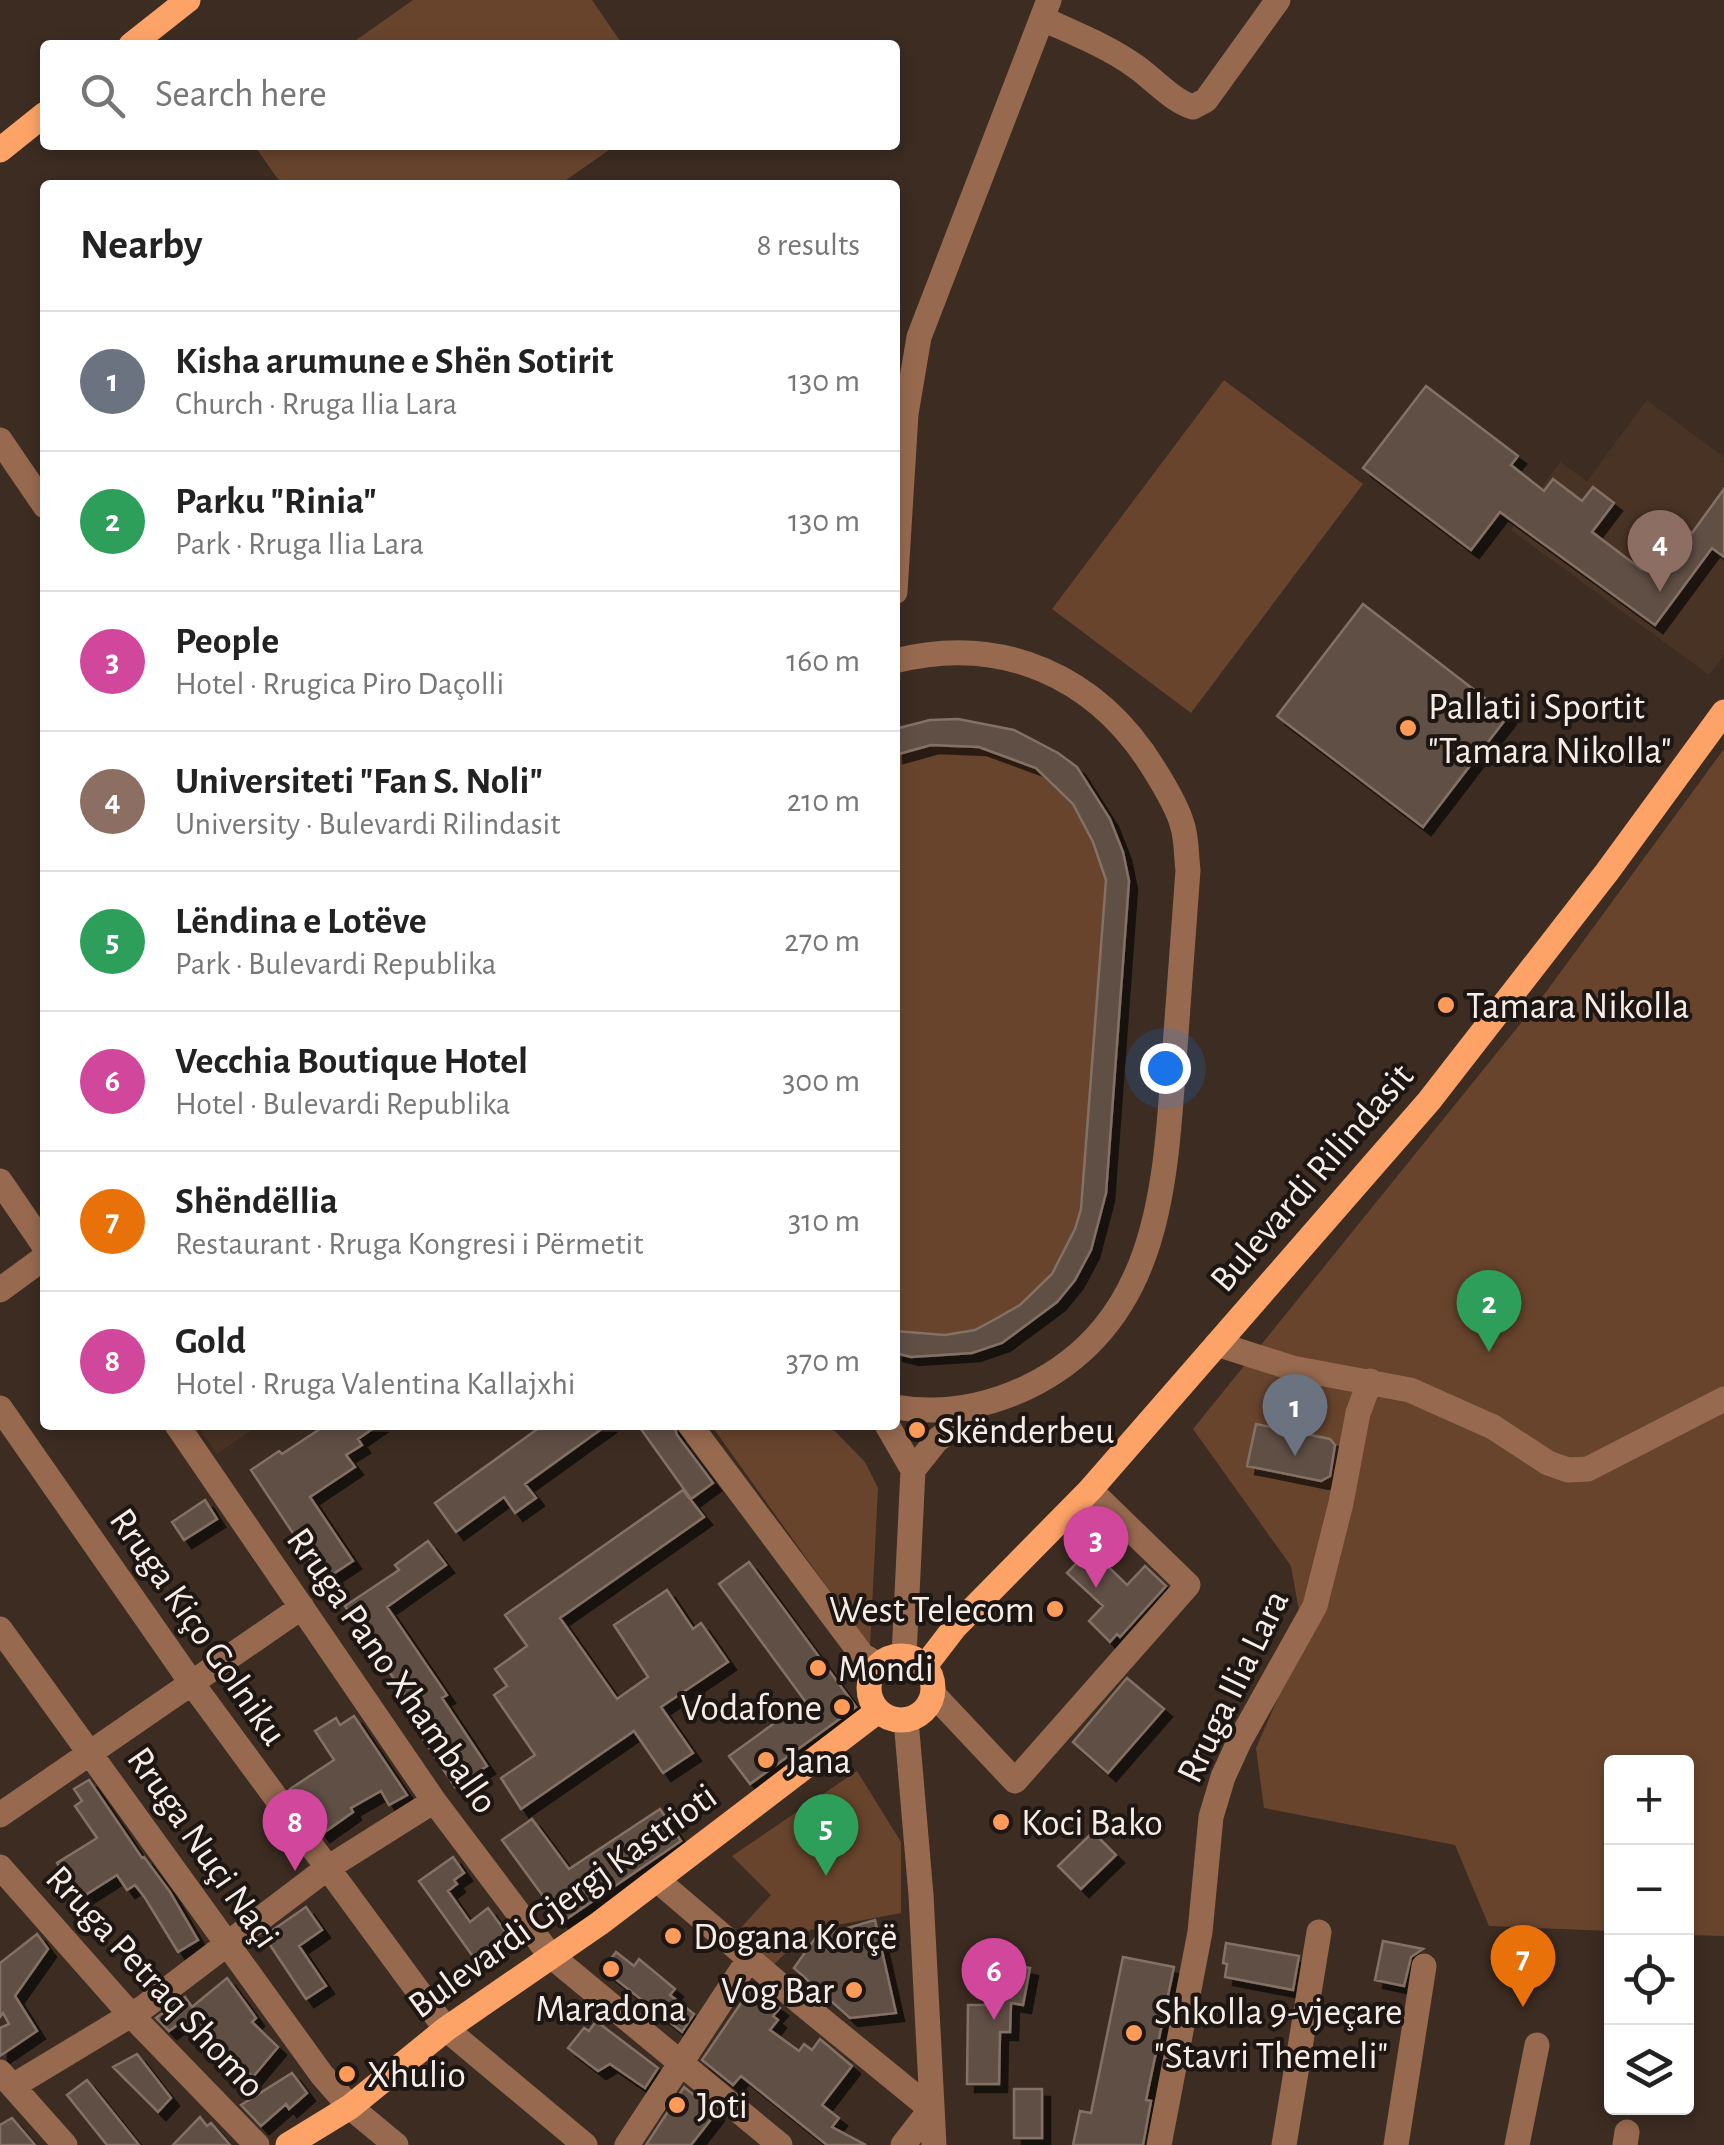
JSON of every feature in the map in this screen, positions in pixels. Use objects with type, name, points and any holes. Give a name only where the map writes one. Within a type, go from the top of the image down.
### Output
[{"type":"main road","points":[[138,40],[188,0]]},
{"type":"main road","points":[[0,150],[40,118]]},
{"type":"main road","name":"Bulevardi Rilindasit","points":[[915,1661],[955,1627],[1090,1490],[1428,1101],[1607,872],[1724,712]]},
{"type":"main road","points":[[887,1659],[915,1661],[931,1675],[933,1694],[924,1711],[906,1720],[896,1720],[878,1711],[872,1703],[869,1683],[878,1665],[887,1659]]},
{"type":"main road","name":"Bulevardi Gjergj Kastrioti","points":[[288,2145],[350,2106],[446,2029],[600,1923],[878,1711]]},
{"type":"street","points":[[900,511],[906,414],[918,337],[1046,9],[1193,107],[1206,100],[1278,0]]},
{"type":"street","points":[[0,440],[40,499]]},
{"type":"street","points":[[900,660],[924,654],[972,652],[1019,660],[1063,678],[1102,705],[1136,739],[1161,780],[1183,825],[1188,870],[1166,1177],[1141,1268],[1119,1310],[1088,1347],[1050,1376],[1007,1397],[981,1405],[900,1408]]},
{"type":"street","points":[[0,1182],[40,1240]]},
{"type":"street","points":[[0,1290],[40,1261]]},
{"type":"street","points":[[1217,1344],[1292,1368],[1410,1390],[1493,1427],[1548,1463],[1568,1470],[1588,1469],[1724,1400]]},
{"type":"street","name":"Rruga Ilia Lara","points":[[1159,2145],[1200,1932],[1212,1817],[1223,1776],[1315,1606],[1358,1413],[1370,1381]]},
{"type":"street","points":[[914,1470],[954,1422],[981,1405]]},
{"type":"street","name":"Rruga Kiço Golniku","points":[[0,1408],[326,1869],[446,2029],[585,2145]]},
{"type":"street","name":"Rruga Pano Xhamballo","points":[[180,1430],[434,1801],[550,1955],[780,2145]]},
{"type":"street","points":[[694,1430],[862,1654],[878,1665]]},
{"type":"street","points":[[890,1430],[914,1470],[915,1661]]},
{"type":"street","points":[[933,1694],[1015,1781],[1188,1585],[1090,1490]]},
{"type":"street","points":[[0,1816],[302,1607]]},
{"type":"street","name":"Rruga Nuçi Naçi","points":[[0,1629],[322,2075],[350,2106],[396,2145]]},
{"type":"street","points":[[906,1720],[921,1895],[934,2145]]},
{"type":"street","points":[[64,2145],[6,2079],[130,2014],[227,1946],[326,1869],[434,1801]]},
{"type":"street","name":"Rruga Petraq Shomo","points":[[0,1867],[130,2014],[256,2145]]},
{"type":"street","points":[[657,1880],[931,2109]]},
{"type":"street","points":[[1284,2145],[1319,1932]]},
{"type":"street","points":[[628,2145],[749,1960]]},
{"type":"street","points":[[1396,2145],[1424,1966]]},
{"type":"street","points":[[1517,2145],[1537,2046]]},
{"type":"street","points":[[902,2145],[931,2109]]},
{"type":"shaded area","points":[[413,0],[592,0],[620,40],[356,40]]},
{"type":"shaded area","points":[[258,150],[609,150],[566,180],[278,180]]},
{"type":"shaded area","points":[[1224,380],[1363,484],[1191,713],[1052,609]]},
{"type":"shaded area","points":[[1647,400],[1724,457],[1724,655],[1709,675],[1511,530],[1560,462],[1587,481]]},
{"type":"shaded area","points":[[958,719],[993,726],[1051,750],[1074,768],[1108,816],[1129,881],[1108,1175],[1092,1245],[1060,1297],[1012,1335],[985,1348],[925,1357],[900,1354],[900,728],[930,720]]},
{"type":"shaded area","points":[[1724,749],[1724,1936],[1694,1935],[1694,1755],[1604,1755],[1604,1931],[1489,1926],[1455,1845],[1264,1808],[1256,1748],[1304,1639],[1291,1566],[1193,1429],[1546,992]]},
{"type":"shaded area","points":[[200,1430],[252,1430],[217,1454]]},
{"type":"shaded area","points":[[715,1430],[834,1430],[865,1462],[878,1488],[870,1647]]},
{"type":"shaded area","points":[[857,1771],[901,1842],[901,1913],[810,1930],[772,1966],[737,1932],[771,1895],[732,1856]]},
{"type":"building","points":[[1426,386],[1518,456],[1511,465],[1544,491],[1553,479],[1582,501],[1593,487],[1614,503],[1592,532],[1641,569],[1676,522],[1692,533],[1724,489],[1724,557],[1712,548],[1655,625],[1500,512],[1471,550],[1363,468]]},
{"type":"building","name":"Pallati i Sportit \"Tamara Nikolla\"","points":[[1363,604],[1508,716],[1423,827],[1277,716]]},
{"type":"building","points":[[958,719],[1014,730],[1077,767],[1110,819],[1129,881],[1106,1193],[1091,1250],[1075,1280],[1057,1302],[1002,1343],[972,1353],[911,1357],[900,1354],[900,1331],[945,1335],[975,1330],[1020,1305],[1052,1274],[1075,1229],[1081,1209],[1106,880],[1093,842],[1073,804],[1036,768],[979,747],[931,745],[900,754],[900,728],[930,720]]},
{"type":"building","points":[[1256,1424],[1330,1439],[1335,1445],[1330,1476],[1321,1481],[1247,1466]]},
{"type":"building","points":[[318,1430],[371,1430],[358,1439],[362,1445],[346,1455],[355,1467],[310,1497],[353,1561],[324,1580],[251,1470],[279,1451],[282,1454]]},
{"type":"building","points":[[536,1430],[600,1430],[525,1484],[536,1498],[515,1513],[504,1497],[456,1532],[435,1503]]},
{"type":"building","points":[[642,1430],[676,1430],[713,1483],[691,1499]]},
{"type":"building","points":[[683,1490],[704,1517],[560,1618],[617,1699],[648,1677],[614,1625],[667,1590],[693,1629],[701,1623],[728,1662],[661,1707],[693,1753],[663,1773],[634,1731],[521,1809],[501,1778],[535,1755],[494,1695],[507,1686],[495,1669],[527,1646],[505,1615]]},
{"type":"building","points":[[205,1500],[217,1519],[184,1540],[172,1522]]},
{"type":"building","points":[[428,1541],[446,1565],[387,1607],[447,1695],[442,1698],[487,1766],[455,1787],[421,1736],[429,1731],[345,1606],[399,1570],[395,1565]]},
{"type":"building","points":[[1090,1549],[1127,1585],[1145,1566],[1166,1586],[1120,1637],[1117,1634],[1110,1642],[1089,1621],[1103,1606],[1067,1573]]},
{"type":"building","points":[[749,1562],[856,1707],[750,1784],[729,1756],[805,1701],[719,1584]]},
{"type":"building","points":[[1127,1678],[1164,1709],[1108,1773],[1073,1742]]},
{"type":"building","points":[[354,1716],[407,1795],[389,1805],[381,1791],[351,1808],[353,1812],[322,1834],[290,1789],[334,1760],[315,1731],[336,1718],[340,1725]]},
{"type":"building","points":[[89,1780],[170,1892],[198,1940],[178,1952],[135,1885],[127,1890],[117,1875],[79,1899],[57,1863],[97,1838],[75,1806],[82,1801],[74,1789]]},
{"type":"building","points":[[660,1809],[681,1841],[562,1922],[502,1840],[532,1819],[569,1869]]},
{"type":"building","points":[[1093,1832],[1116,1855],[1081,1889],[1058,1866]]},
{"type":"building","points":[[453,1857],[464,1873],[448,1891],[470,1922],[488,1908],[507,1934],[474,1958],[419,1881]]},
{"type":"building","points":[[306,1907],[322,1930],[299,1946],[326,1986],[306,1999],[264,1936]]},
{"type":"building","name":"Vog Bar","points":[[875,1920],[896,2013],[850,2018],[794,1968],[816,1937]]},
{"type":"building","points":[[37,1934],[48,1949],[15,1996],[37,2031],[0,2056],[0,2028],[9,2024],[3,2013],[0,2017],[0,1963]]},
{"type":"building","points":[[1383,1941],[1423,1949],[1411,1957],[1404,1986],[1375,1980]]},
{"type":"building","points":[[1226,1943],[1299,1956],[1293,1990],[1225,1977]]},
{"type":"building","points":[[616,1952],[634,1966],[639,1959],[675,1989],[670,1995],[694,2014],[682,2032],[603,1969]]},
{"type":"building","points":[[1002,1952],[1012,1953],[1011,1964],[1030,1968],[1023,2005],[1011,2003],[1010,2032],[1000,2032],[999,2084],[967,2084],[968,2005],[992,2005]]},
{"type":"building","name":"Shkolla 9-vjeçare \"Stavri Themeli\"","points":[[1123,1957],[1174,1967],[1146,2100],[1151,2101],[1143,2145],[1073,2145],[1080,2111],[1091,2113]]},
{"type":"building","points":[[227,1978],[256,2018],[252,2022],[278,2047],[253,2077],[225,2050],[222,2054],[207,2022],[192,2033],[183,2021],[169,2031],[156,2018],[185,1997],[192,2007]]},
{"type":"building","points":[[752,1987],[780,2008],[773,2016],[778,2020],[770,2030],[799,2051],[804,2044],[812,2050],[820,2039],[852,2066],[822,2105],[839,2118],[832,2127],[866,2145],[827,2145],[741,2076],[733,2085],[702,2060]]},
{"type":"building","points":[[596,2021],[658,2068],[645,2088],[610,2064],[598,2071],[568,2048],[584,2028],[589,2031]]},
{"type":"building","points":[[137,2054],[171,2098],[158,2112],[113,2067]]},
{"type":"building","points":[[292,2073],[307,2093],[289,2109],[286,2104],[261,2126],[241,2105]]},
{"type":"building","points":[[87,2080],[139,2145],[107,2145],[67,2095]]},
{"type":"building","points":[[684,2087],[716,2113],[691,2145],[646,2145]]},
{"type":"building","points":[[1014,2089],[1042,2089],[1042,2138],[1014,2138]]},
{"type":"building","points":[[200,2117],[207,2126],[211,2123],[230,2145],[173,2145]]},
{"type":"building","points":[[12,2118],[35,2145],[0,2145],[0,2125]]},
{"type":"place","name":"Universiteti \"Fan S. Noli\"","points":[[1660,592]]},
{"type":"place","name":"Pallati i Sportit \"Tamara Nikolla\"","points":[[1408,728]]},
{"type":"place","name":"Tamara Nikolla","points":[[1446,1005]]},
{"type":"place","name":"Parku \"Rinia\"","points":[[1489,1352]]},
{"type":"place","name":"Skënderbeu","points":[[917,1430]]},
{"type":"place","name":"Kisha arumune e Shën Sotirit","points":[[1295,1456]]},
{"type":"place","name":"People","points":[[1096,1588]]},
{"type":"place","name":"West Telecom","points":[[1055,1609]]},
{"type":"place","name":"Mondi","points":[[818,1668]]},
{"type":"place","name":"Vodafone","points":[[842,1707]]},
{"type":"place","name":"Jana","points":[[766,1760]]},
{"type":"place","name":"Koci Bako","points":[[1001,1822]]},
{"type":"place","name":"Gold","points":[[295,1871]]},
{"type":"place","name":"Lëndina e Lotëve","points":[[826,1876]]},
{"type":"place","name":"Dogana Korçë","points":[[673,1936]]},
{"type":"place","name":"Maradona","points":[[611,1969]]},
{"type":"place","name":"Vog Bar","points":[[854,1990]]},
{"type":"place","name":"Shëndëllia","points":[[1523,2007]]},
{"type":"place","name":"Vecchia Boutique Hotel","points":[[994,2020]]},
{"type":"place","name":"Shkolla 9-vjeçare \"Stavri Themeli\"","points":[[1134,2033]]},
{"type":"place","name":"Xhulio","points":[[347,2074]]},
{"type":"place","name":"Joti","points":[[677,2105]]}]
